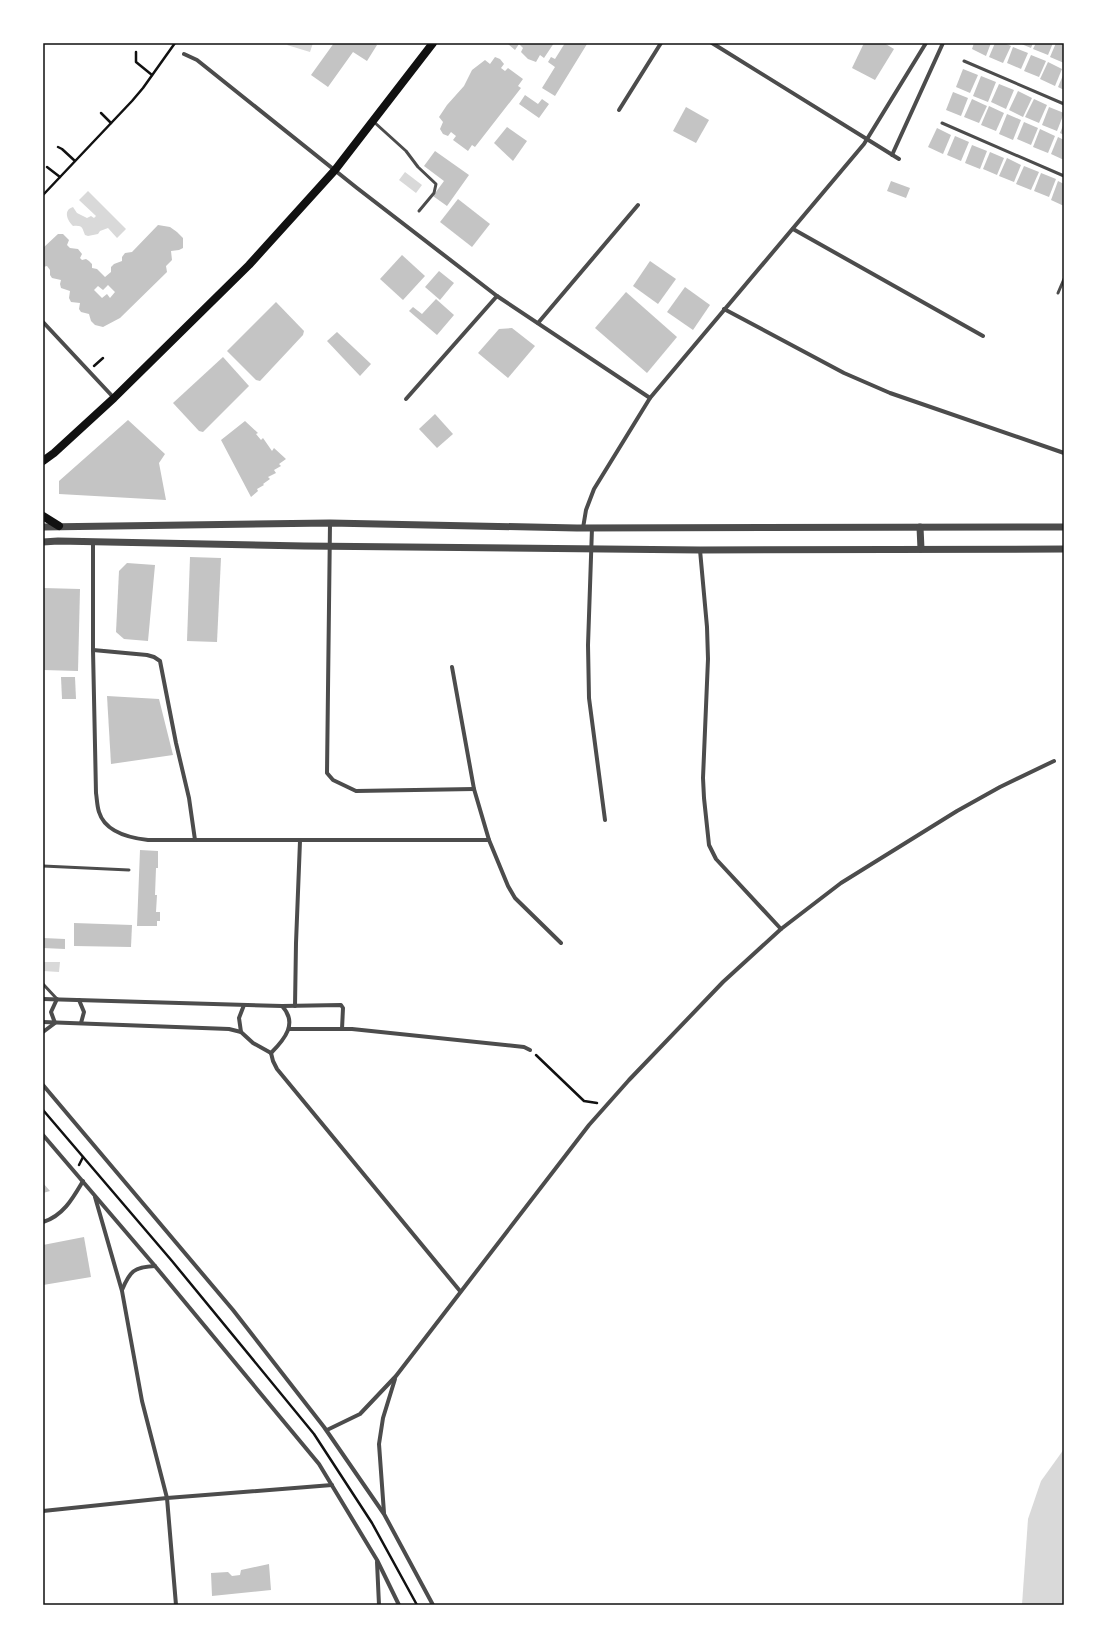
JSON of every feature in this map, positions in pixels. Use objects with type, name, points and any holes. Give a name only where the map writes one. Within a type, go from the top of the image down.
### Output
[{"type":"main road","points":[[43,461],[54,453],[114,398],[249,265],[335,170],[433,43]]},
{"type":"main road","points":[[43,468],[54,453]]},
{"type":"main road","points":[[43,516],[59,526]]},
{"type":"street","points":[[619,110],[661,43]]},
{"type":"street","points":[[712,43],[899,159]]},
{"type":"street","points":[[583,528],[586,510],[594,489],[650,398],[867,140],[926,43]]},
{"type":"street","points":[[892,155],[943,43]]},
{"type":"street","points":[[184,54],[197,60],[357,188],[497,296],[650,398]]},
{"type":"street","points":[[538,323],[638,205]]},
{"type":"street","points":[[793,229],[983,336]]},
{"type":"street","points":[[406,399],[497,296]]},
{"type":"street","points":[[724,309],[844,373],[890,393],[1064,453]]},
{"type":"street","points":[[43,322],[114,398]]},
{"type":"street","points":[[330,523],[327,773],[333,780],[356,790],[474,789]]},
{"type":"street","points":[[43,527],[330,523],[583,528],[1064,527]]},
{"type":"street","points":[[920,527],[921,549]]},
{"type":"street","points":[[592,528],[588,645],[589,698],[605,820]]},
{"type":"street","points":[[93,541],[93,650],[96,793],[99,813],[113,830],[136,839],[489,840]]},
{"type":"street","points":[[43,542],[93,541],[700,550],[1064,549]]},
{"type":"street","points":[[700,550],[708,627],[703,778],[709,844],[716,859],[781,929]]},
{"type":"street","points":[[93,650],[147,655],[160,661],[176,744],[189,798],[194,840]]},
{"type":"street","points":[[452,667],[474,789],[489,840],[508,886],[515,898],[561,943]]},
{"type":"street","points":[[327,1430],[360,1414],[396,1376],[552,1171],[609,1102],[724,982],[781,929],[841,883],[899,846],[1000,787],[1054,761]]},
{"type":"street","points":[[295,1006],[300,840]]},
{"type":"street","points":[[43,999],[282,1006],[342,1005],[342,1028]]},
{"type":"street","points":[[55,1023],[51,1012],[57,999]]},
{"type":"street","points":[[80,1000],[84,1012],[81,1023]]},
{"type":"street","points":[[241,1032],[239,1018],[244,1005]]},
{"type":"street","points":[[282,1006],[289,1016],[289,1030],[272,1053],[273,1061],[277,1069],[460,1291]]},
{"type":"street","points":[[43,1022],[215,1027],[241,1032],[253,1043],[272,1053]]},
{"type":"street","points":[[43,1032],[55,1023]]},
{"type":"street","points":[[289,1030],[342,1028],[524,1047],[530,1050]]},
{"type":"street","points":[[43,1085],[233,1310],[327,1430],[384,1514],[433,1605]]},
{"type":"street","points":[[43,1135],[155,1266],[302,1443],[332,1484],[377,1560],[399,1605]]},
{"type":"street","points":[[43,1222],[58,1216],[83,1181]]},
{"type":"street","points":[[95,1195],[122,1291],[142,1401],[167,1498],[176,1605]]},
{"type":"street","points":[[122,1291],[127,1278],[138,1268],[155,1266]]},
{"type":"street","points":[[384,1514],[379,1444],[383,1418],[396,1376]]},
{"type":"street","points":[[43,1511],[167,1498],[332,1484]]},
{"type":"street","points":[[377,1560],[379,1605]]},
{"type":"lane","points":[[964,61],[1064,104]]},
{"type":"lane","points":[[373,120],[406,151],[418,167],[436,184],[434,193],[419,212]]},
{"type":"lane","points":[[942,123],[1064,176]]},
{"type":"lane","points":[[1058,294],[1064,279]]},
{"type":"lane","points":[[43,866],[129,870]]},
{"type":"lane","points":[[43,984],[57,999]]},
{"type":"path","points":[[43,195],[143,88],[174,43]]},
{"type":"path","points":[[136,52],[136,62],[152,75]]},
{"type":"path","points":[[101,113],[111,123]]},
{"type":"path","points":[[58,147],[75,162]]},
{"type":"path","points":[[47,167],[60,178]]},
{"type":"path","points":[[530,1050],[584,1101],[597,1104],[609,1102]]},
{"type":"path","points":[[43,1110],[278,1389],[314,1434],[372,1523],[417,1605]]},
{"type":"path","points":[[75,1172],[83,1157]]},
{"type":"shaded area","points":[[289,43],[313,43],[310,52],[287,45]]},
{"type":"shaded area","points":[[405,172],[422,185],[416,193],[399,180]]},
{"type":"shaded area","points":[[88,191],[126,229],[117,238],[108,228],[100,231],[98,234],[88,236],[85,235],[82,228],[79,226],[73,226],[69,221],[67,213],[70,208],[73,207],[77,213],[87,218],[91,216],[94,218],[96,216],[79,200]]},
{"type":"shaded area","points":[[43,962],[60,962],[59,972],[43,971]]},
{"type":"shaded area","points":[[1064,1449],[1064,1605],[1022,1605],[1028,1519],[1041,1481]]},
{"type":"building","points":[[334,43],[374,43],[377,45],[367,61],[353,52],[328,87],[311,75]]},
{"type":"building","points":[[507,43],[554,43],[544,58],[540,55],[536,62],[528,59],[521,52],[523,48],[519,44],[515,50]]},
{"type":"building","points":[[565,43],[587,44],[555,96],[542,88],[555,67],[548,62],[551,57],[555,59]]},
{"type":"building","points":[[864,43],[884,43],[894,49],[875,80],[852,68]]},
{"type":"building","points":[[974,43],[991,43],[986,56],[972,49]]},
{"type":"building","points":[[995,43],[1004,43],[1011,46],[1003,63],[989,57]]},
{"type":"building","points":[[1019,43],[1033,43],[1031,48]]},
{"type":"building","points":[[1036,43],[1053,43],[1048,55],[1033,49]]},
{"type":"building","points":[[1056,43],[1064,43],[1064,63],[1050,57]]},
{"type":"building","points":[[1013,47],[1028,53],[1021,69],[1007,63]]},
{"type":"building","points":[[1031,55],[1046,61],[1039,77],[1024,71]]},
{"type":"building","points":[[495,57],[500,59],[504,64],[501,68],[505,71],[508,68],[523,79],[518,86],[521,88],[475,147],[472,145],[468,151],[453,140],[456,136],[451,132],[448,136],[443,134],[440,129],[443,122],[439,117],[447,105],[464,86],[472,70],[485,60],[490,64]]},
{"type":"building","points":[[1048,62],[1062,69],[1055,86],[1040,79]]},
{"type":"building","points":[[963,69],[978,75],[970,93],[956,87]]},
{"type":"building","points":[[1064,73],[1064,90],[1058,87]]},
{"type":"building","points":[[981,76],[996,82],[988,102],[973,96]]},
{"type":"building","points":[[999,84],[1014,90],[1006,109],[991,102]]},
{"type":"building","points":[[1018,91],[1032,98],[1023,117],[1009,110]]},
{"type":"building","points":[[953,92],[968,98],[961,116],[946,110]]},
{"type":"building","points":[[525,95],[538,104],[542,99],[549,104],[539,118],[519,104]]},
{"type":"building","points":[[972,99],[987,106],[979,123],[964,117]]},
{"type":"building","points":[[1034,99],[1047,105],[1039,123],[1025,117]]},
{"type":"building","points":[[989,106],[1004,113],[996,131],[981,125]]},
{"type":"building","points":[[686,107],[709,120],[696,143],[673,131]]},
{"type":"building","points":[[1049,107],[1064,113],[1057,131],[1042,125]]},
{"type":"building","points":[[1007,114],[1021,120],[1013,140],[999,134]]},
{"type":"building","points":[[1024,122],[1038,128],[1031,145],[1017,139]]},
{"type":"building","points":[[1064,123],[1064,135],[1060,133]]},
{"type":"building","points":[[507,127],[527,141],[513,161],[494,143]]},
{"type":"building","points":[[937,128],[951,135],[943,154],[928,147]]},
{"type":"building","points":[[1040,129],[1055,136],[1048,153],[1033,147]]},
{"type":"building","points":[[955,136],[969,142],[961,161],[947,155]]},
{"type":"building","points":[[1058,137],[1064,140],[1064,160],[1051,154]]},
{"type":"building","points":[[972,145],[987,151],[980,169],[965,163]]},
{"type":"building","points":[[435,151],[469,175],[447,206],[433,196],[444,181],[424,166]]},
{"type":"building","points":[[990,152],[1004,158],[997,175],[983,169]]},
{"type":"building","points":[[1007,158],[1021,165],[1014,182],[999,176]]},
{"type":"building","points":[[1024,166],[1039,172],[1031,190],[1016,184]]},
{"type":"building","points":[[1041,173],[1056,179],[1049,197],[1034,191]]},
{"type":"building","points":[[891,181],[910,188],[906,198],[887,191]]},
{"type":"building","points":[[1058,181],[1064,184],[1064,206],[1051,200]]},
{"type":"building","points":[[458,199],[490,224],[472,247],[440,222]]},
{"type":"building","points":[[158,225],[170,227],[183,238],[183,248],[171,251],[172,260],[166,266],[167,272],[120,318],[103,327],[95,325],[91,321],[89,314],[81,312],[79,309],[80,303],[71,302],[69,298],[70,291],[61,288],[61,280],[52,278],[50,275],[50,270],[47,266],[43,267],[43,248],[58,234],[63,234],[69,240],[67,245],[70,248],[78,249],[82,254],[80,258],[82,260],[86,259],[89,261],[92,264],[92,268],[97,269],[105,277],[111,272],[111,267],[114,264],[122,261],[122,257],[125,253],[132,252]],"holes":[[[108,285],[115,292],[110,298],[107,294],[102,298],[94,290],[98,286],[103,290]]]},
{"type":"building","points":[[402,255],[425,276],[403,300],[380,279]]},
{"type":"building","points":[[650,261],[676,279],[658,304],[633,286]]},
{"type":"building","points":[[439,271],[454,283],[440,300],[425,287]]},
{"type":"building","points":[[685,287],[710,305],[693,330],[667,312]]},
{"type":"building","points":[[626,292],[677,337],[647,373],[595,328]]},
{"type":"building","points":[[436,299],[454,315],[437,335],[409,311],[413,307],[422,314]]},
{"type":"building","points":[[276,302],[304,331],[303,335],[260,381],[256,380],[227,351]]},
{"type":"building","points":[[512,328],[535,346],[508,378],[478,353],[499,329]]},
{"type":"building","points":[[337,332],[371,364],[360,376],[327,341]]},
{"type":"building","points":[[223,357],[249,386],[203,432],[199,431],[173,403]]},
{"type":"building","points":[[435,414],[453,434],[437,448],[419,429]]},
{"type":"building","points":[[128,420],[165,454],[159,463],[166,500],[59,494],[59,481]]},
{"type":"building","points":[[245,421],[258,433],[256,434],[261,440],[263,438],[272,451],[274,448],[286,459],[279,464],[281,466],[274,470],[276,473],[268,477],[270,479],[257,489],[258,491],[251,497],[221,440]]},
{"type":"building","points":[[190,557],[221,558],[217,642],[187,641]]},
{"type":"building","points":[[127,563],[155,565],[148,641],[124,639],[116,632],[119,571]]},
{"type":"building","points":[[43,588],[80,589],[78,671],[43,670]]},
{"type":"building","points":[[61,677],[75,677],[76,699],[62,699]]},
{"type":"building","points":[[107,696],[159,699],[173,755],[111,764]]},
{"type":"building","points":[[140,850],[158,851],[155,895],[157,895],[156,912],[160,912],[160,921],[157,921],[157,926],[137,926]]},
{"type":"building","points":[[74,923],[132,925],[131,947],[74,946]]},
{"type":"building","points":[[43,938],[65,939],[65,949],[43,948]]},
{"type":"building","points":[[43,1183],[50,1191],[43,1193]]},
{"type":"building","points":[[84,1237],[91,1277],[43,1285],[43,1245]]},
{"type":"building","points":[[269,1564],[271,1590],[212,1596],[211,1573],[228,1572],[232,1576],[240,1575],[241,1570]]}]
